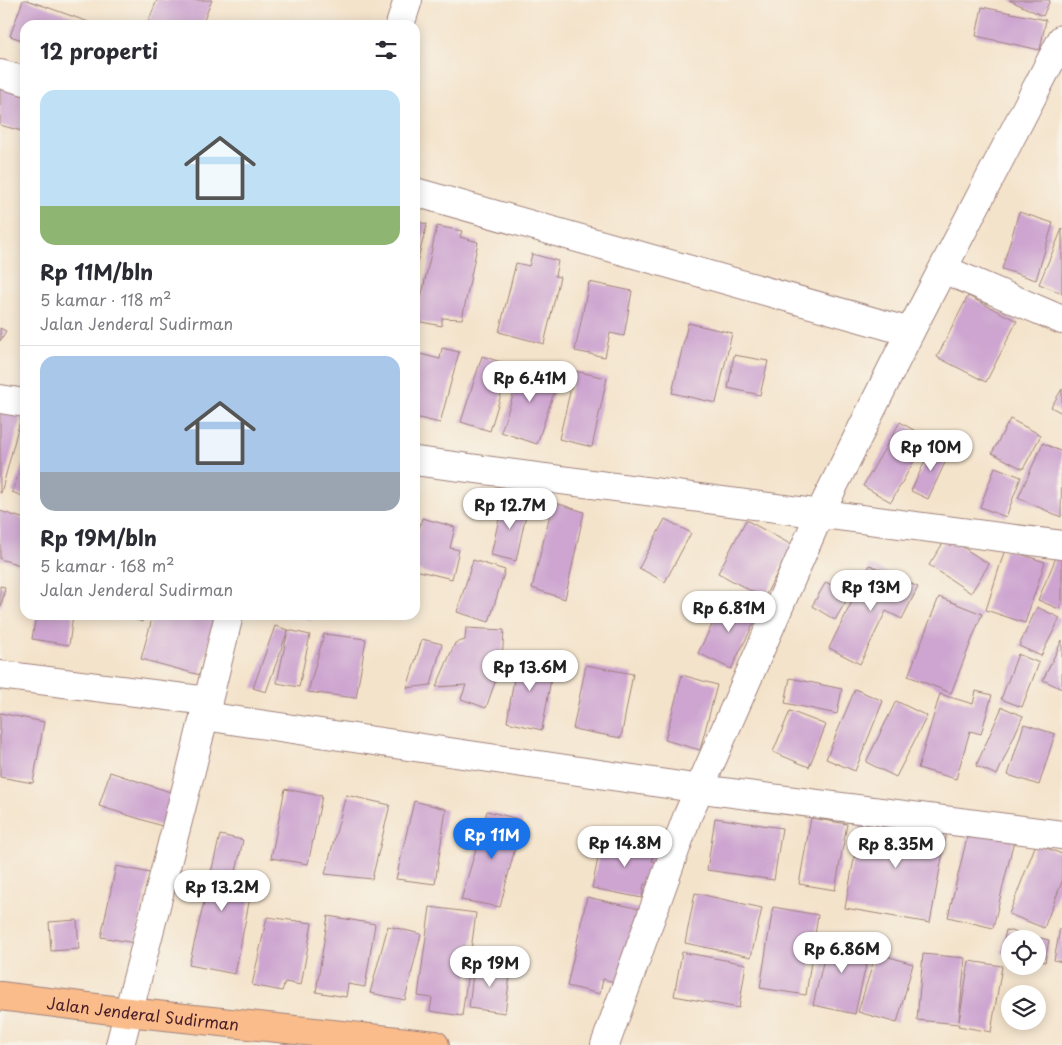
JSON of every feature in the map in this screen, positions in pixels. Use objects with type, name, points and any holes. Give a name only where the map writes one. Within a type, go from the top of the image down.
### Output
[{"type":"highway","name":"Jalan Jenderal Sudirman","points":[[0,996],[128,1012],[435,1045]]},
{"type":"street","points":[[402,20],[408,0]]},
{"type":"street","points":[[605,1045],[687,817],[701,789],[820,512],[942,269],[1062,39]]},
{"type":"street","points":[[0,74],[20,80]]},
{"type":"street","points":[[420,193],[910,332]]},
{"type":"street","points":[[942,269],[1062,320]]},
{"type":"street","points":[[0,399],[20,402]]},
{"type":"street","points":[[420,462],[820,512],[1062,545]]},
{"type":"street","points":[[120,1045],[228,620]]},
{"type":"street","points":[[0,675],[701,789],[1062,835]]},
{"type":"building","points":[[23,0],[83,20],[20,20],[20,39],[10,36]]},
{"type":"building","points":[[157,0],[212,0],[204,20],[149,20]]},
{"type":"building","points":[[1009,0],[1050,0],[1043,16]]},
{"type":"building","points":[[982,7],[1046,20],[1040,50],[976,36]]},
{"type":"building","points":[[0,84],[20,90],[20,131],[0,125]]},
{"type":"building","points":[[1019,212],[1053,223],[1036,280],[1002,269]]},
{"type":"building","points":[[420,222],[427,224],[420,251]]},
{"type":"building","points":[[437,226],[462,231],[460,237],[478,242],[462,319],[442,318],[442,326],[420,322],[420,303]]},
{"type":"building","points":[[1062,229],[1062,293],[1039,284]]},
{"type":"building","points":[[532,254],[558,261],[555,276],[560,277],[544,344],[499,332],[516,263],[529,266]]},
{"type":"building","points":[[589,282],[632,291],[624,336],[610,333],[605,357],[575,351]]},
{"type":"building","points":[[968,296],[1017,321],[986,382],[937,357]]},
{"type":"building","points":[[688,323],[732,333],[716,403],[672,393]]},
{"type":"building","points":[[0,328],[6,331],[0,341]]},
{"type":"building","points":[[442,348],[459,352],[440,423],[420,418],[420,354],[440,359]]},
{"type":"building","points":[[734,355],[768,361],[760,395],[728,388]]},
{"type":"building","points":[[482,356],[510,365],[490,431],[461,422]]},
{"type":"building","points":[[524,362],[560,374],[537,444],[501,432]]},
{"type":"building","points":[[575,371],[607,378],[592,447],[559,439]]},
{"type":"building","points":[[1062,389],[1062,413],[1051,407]]},
{"type":"building","points":[[0,411],[20,417],[20,421],[0,493]]},
{"type":"building","points":[[1010,419],[1041,435],[1023,469],[992,453]]},
{"type":"building","points":[[900,422],[927,438],[891,502],[863,486]]},
{"type":"building","points":[[1043,443],[1062,452],[1061,517],[1018,498]]},
{"type":"building","points":[[933,444],[950,452],[928,499],[911,491]]},
{"type":"building","points":[[995,467],[1021,477],[1006,517],[980,507]]},
{"type":"building","points":[[20,471],[20,495],[12,492]]},
{"type":"building","points":[[503,500],[528,505],[516,561],[491,555]]},
{"type":"building","points":[[553,502],[584,512],[565,599],[532,588]]},
{"type":"building","points":[[0,511],[20,517],[20,565],[0,559]]},
{"type":"building","points":[[422,518],[455,527],[450,548],[459,550],[452,579],[420,571],[420,526]]},
{"type":"building","points":[[665,519],[691,533],[665,582],[639,568]]},
{"type":"building","points":[[746,520],[792,545],[764,598],[718,573]]},
{"type":"building","points":[[947,537],[989,564],[971,593],[929,565]]},
{"type":"building","points":[[1005,549],[1045,562],[1025,623],[986,610]]},
{"type":"building","points":[[1057,555],[1062,557],[1062,601],[1059,609],[1038,600]]},
{"type":"building","points":[[473,560],[505,570],[489,622],[457,612]]},
{"type":"building","points":[[870,565],[918,587],[902,619],[886,611],[860,664],[829,648]]},
{"type":"building","points":[[826,582],[849,596],[835,620],[812,606]]},
{"type":"building","points":[[0,586],[5,587],[1,607],[0,607]]},
{"type":"building","points":[[726,597],[759,613],[731,669],[698,653]]},
{"type":"building","points":[[939,597],[982,614],[951,693],[908,676]]},
{"type":"building","points":[[1037,607],[1060,618],[1041,656],[1019,646]]},
{"type":"building","points":[[35,620],[72,620],[69,645],[32,639]]},
{"type":"building","points":[[152,620],[215,620],[200,675],[141,659]]},
{"type":"building","points":[[275,626],[288,630],[266,692],[253,688]]},
{"type":"building","points":[[466,628],[504,630],[502,662],[486,708],[461,699],[466,685],[436,687],[455,643],[465,640]]},
{"type":"building","points":[[288,630],[310,635],[299,687],[277,683]]},
{"type":"building","points":[[324,634],[366,639],[356,698],[308,692]]},
{"type":"building","points":[[422,639],[442,644],[431,685],[407,688]]},
{"type":"building","points":[[1062,640],[1062,689],[1043,680]]},
{"type":"building","points":[[518,654],[554,662],[542,730],[507,722]]},
{"type":"building","points":[[1018,654],[1039,663],[1022,707],[1001,699]]},
{"type":"building","points":[[586,665],[633,674],[621,738],[573,729]]},
{"type":"building","points":[[682,675],[717,685],[700,750],[665,740]]},
{"type":"building","points":[[790,678],[842,689],[837,714],[785,703]]},
{"type":"building","points":[[855,689],[883,701],[855,771],[826,759]]},
{"type":"building","points":[[976,691],[992,695],[981,734],[970,731],[956,779],[918,768],[940,694],[973,704]]},
{"type":"building","points":[[896,701],[927,716],[896,777],[866,762]]},
{"type":"building","points":[[1002,707],[1023,716],[997,775],[976,766]]},
{"type":"building","points":[[790,711],[826,725],[809,767],[773,752]]},
{"type":"building","points":[[0,713],[44,722],[33,783],[0,777]]},
{"type":"building","points":[[1024,724],[1055,734],[1039,785],[1008,775]]},
{"type":"building","points":[[110,772],[173,793],[162,826],[99,806]]},
{"type":"building","points":[[285,789],[322,796],[308,864],[271,858]]},
{"type":"building","points":[[346,795],[390,805],[372,879],[325,874]]},
{"type":"building","points":[[414,801],[446,809],[435,884],[396,879]]},
{"type":"building","points":[[487,811],[522,820],[500,907],[461,900]]},
{"type":"building","points":[[862,815],[947,831],[930,923],[845,908]]},
{"type":"building","points":[[715,818],[782,828],[774,880],[707,870]]},
{"type":"building","points":[[811,818],[847,824],[835,890],[799,884]]},
{"type":"building","points":[[970,825],[1015,836],[993,928],[948,917]]},
{"type":"building","points":[[220,835],[243,840],[234,881],[252,887],[235,974],[189,965]]},
{"type":"building","points":[[602,838],[655,849],[652,861],[662,863],[657,886],[644,884],[642,898],[592,888]]},
{"type":"building","points":[[1036,844],[1062,854],[1062,882],[1044,928],[1009,914]]},
{"type":"building","points":[[116,866],[150,873],[135,943],[101,937]]},
{"type":"building","points":[[695,893],[762,908],[751,957],[685,943]]},
{"type":"building","points":[[587,897],[640,909],[623,984],[603,979],[600,994],[567,986]]},
{"type":"building","points":[[430,907],[476,913],[462,1016],[430,1011],[432,998],[418,996]]},
{"type":"building","points":[[773,907],[818,915],[806,995],[760,988]]},
{"type":"building","points":[[328,916],[375,924],[365,987],[348,984],[346,997],[316,992]]},
{"type":"building","points":[[267,917],[312,923],[301,985],[285,982],[282,991],[252,985]]},
{"type":"building","points":[[77,920],[79,949],[51,951],[49,922]]},
{"type":"building","points":[[388,926],[421,934],[405,1000],[370,993]]},
{"type":"building","points":[[1060,929],[1062,930],[1062,962],[1054,960]]},
{"type":"building","points":[[830,933],[871,943],[855,1014],[813,1005]]},
{"type":"building","points":[[1046,939],[1049,940],[1046,956]]},
{"type":"building","points":[[682,952],[746,964],[739,1008],[674,996]]},
{"type":"building","points":[[876,953],[913,964],[897,1023],[858,1012]]},
{"type":"building","points":[[923,954],[965,958],[959,1021],[969,961],[1001,966],[991,1032],[958,1026],[959,1024],[917,1020]]},
{"type":"building","points":[[474,964],[511,968],[505,1013],[469,1008]]}]
